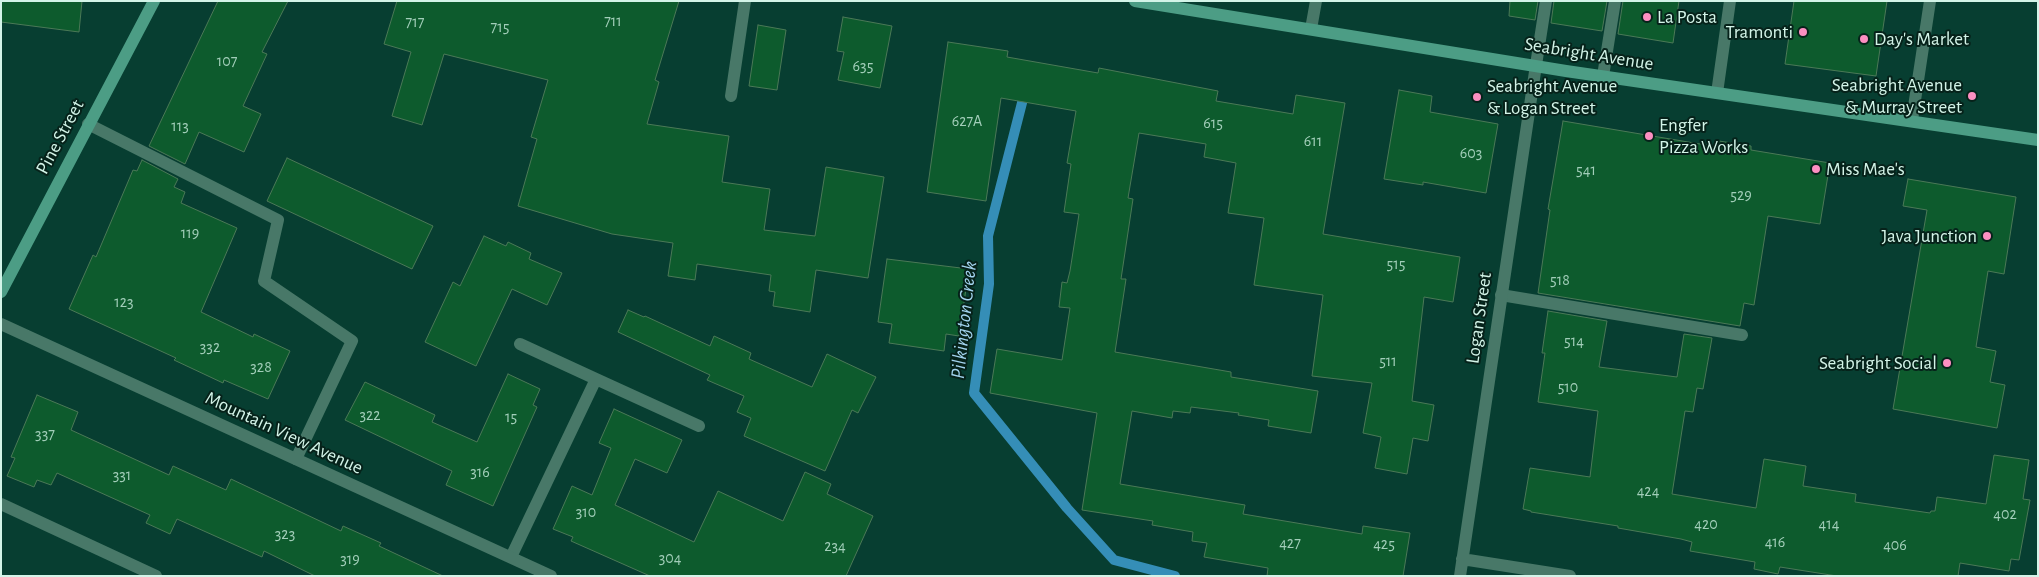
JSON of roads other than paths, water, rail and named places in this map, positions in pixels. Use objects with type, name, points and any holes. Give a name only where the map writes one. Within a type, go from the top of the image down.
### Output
[{"type":"main road","name":"Pine Street","points":[[1,292],[154,1]]},
{"type":"main road","name":"Seabright Avenue","points":[[1134,1],[1603,76],[2038,140]]},
{"type":"street","points":[[731,96],[745,1]]},
{"type":"street","points":[[1312,30],[1316,1]]},
{"type":"street","name":"Logan Street","points":[[1460,576],[1546,1]]},
{"type":"street","points":[[1603,76],[1614,1]]},
{"type":"street","points":[[1717,93],[1730,1]]},
{"type":"street","points":[[1912,120],[1930,1]]},
{"type":"street","points":[[88,124],[278,220],[264,282],[352,341],[296,458]]},
{"type":"street","points":[[1501,295],[1742,335]]},
{"type":"street","name":"Mountain View Avenue","points":[[1,324],[551,576]]},
{"type":"street","points":[[520,344],[699,426]]},
{"type":"street","points":[[511,557],[596,379]]},
{"type":"street","points":[[1,504],[156,576]]},
{"type":"street","points":[[1462,559],[1570,576]]},
{"type":"waterway","name":"Pilkington Creek","points":[[1024,95],[988,236],[989,284],[974,393],[1067,508],[1114,560],[1175,576]]},
{"type":"place","name":"La Posta","points":[[1647,17]]},
{"type":"place","name":"Tramonti","points":[[1803,32]]},
{"type":"place","name":"Day's Market","points":[[1864,39]]},
{"type":"place","name":"Seabright Avenue & Murray Street","points":[[1972,96]]},
{"type":"place","name":"Seabright Avenue & Logan Street","points":[[1477,97]]},
{"type":"place","name":"Engfer Pizza Works","points":[[1649,136]]},
{"type":"place","name":"Miss Mae's","points":[[1816,169]]},
{"type":"place","name":"Java Junction","points":[[1987,236]]},
{"type":"place","name":"Seabright Social","points":[[1947,363]]}]
